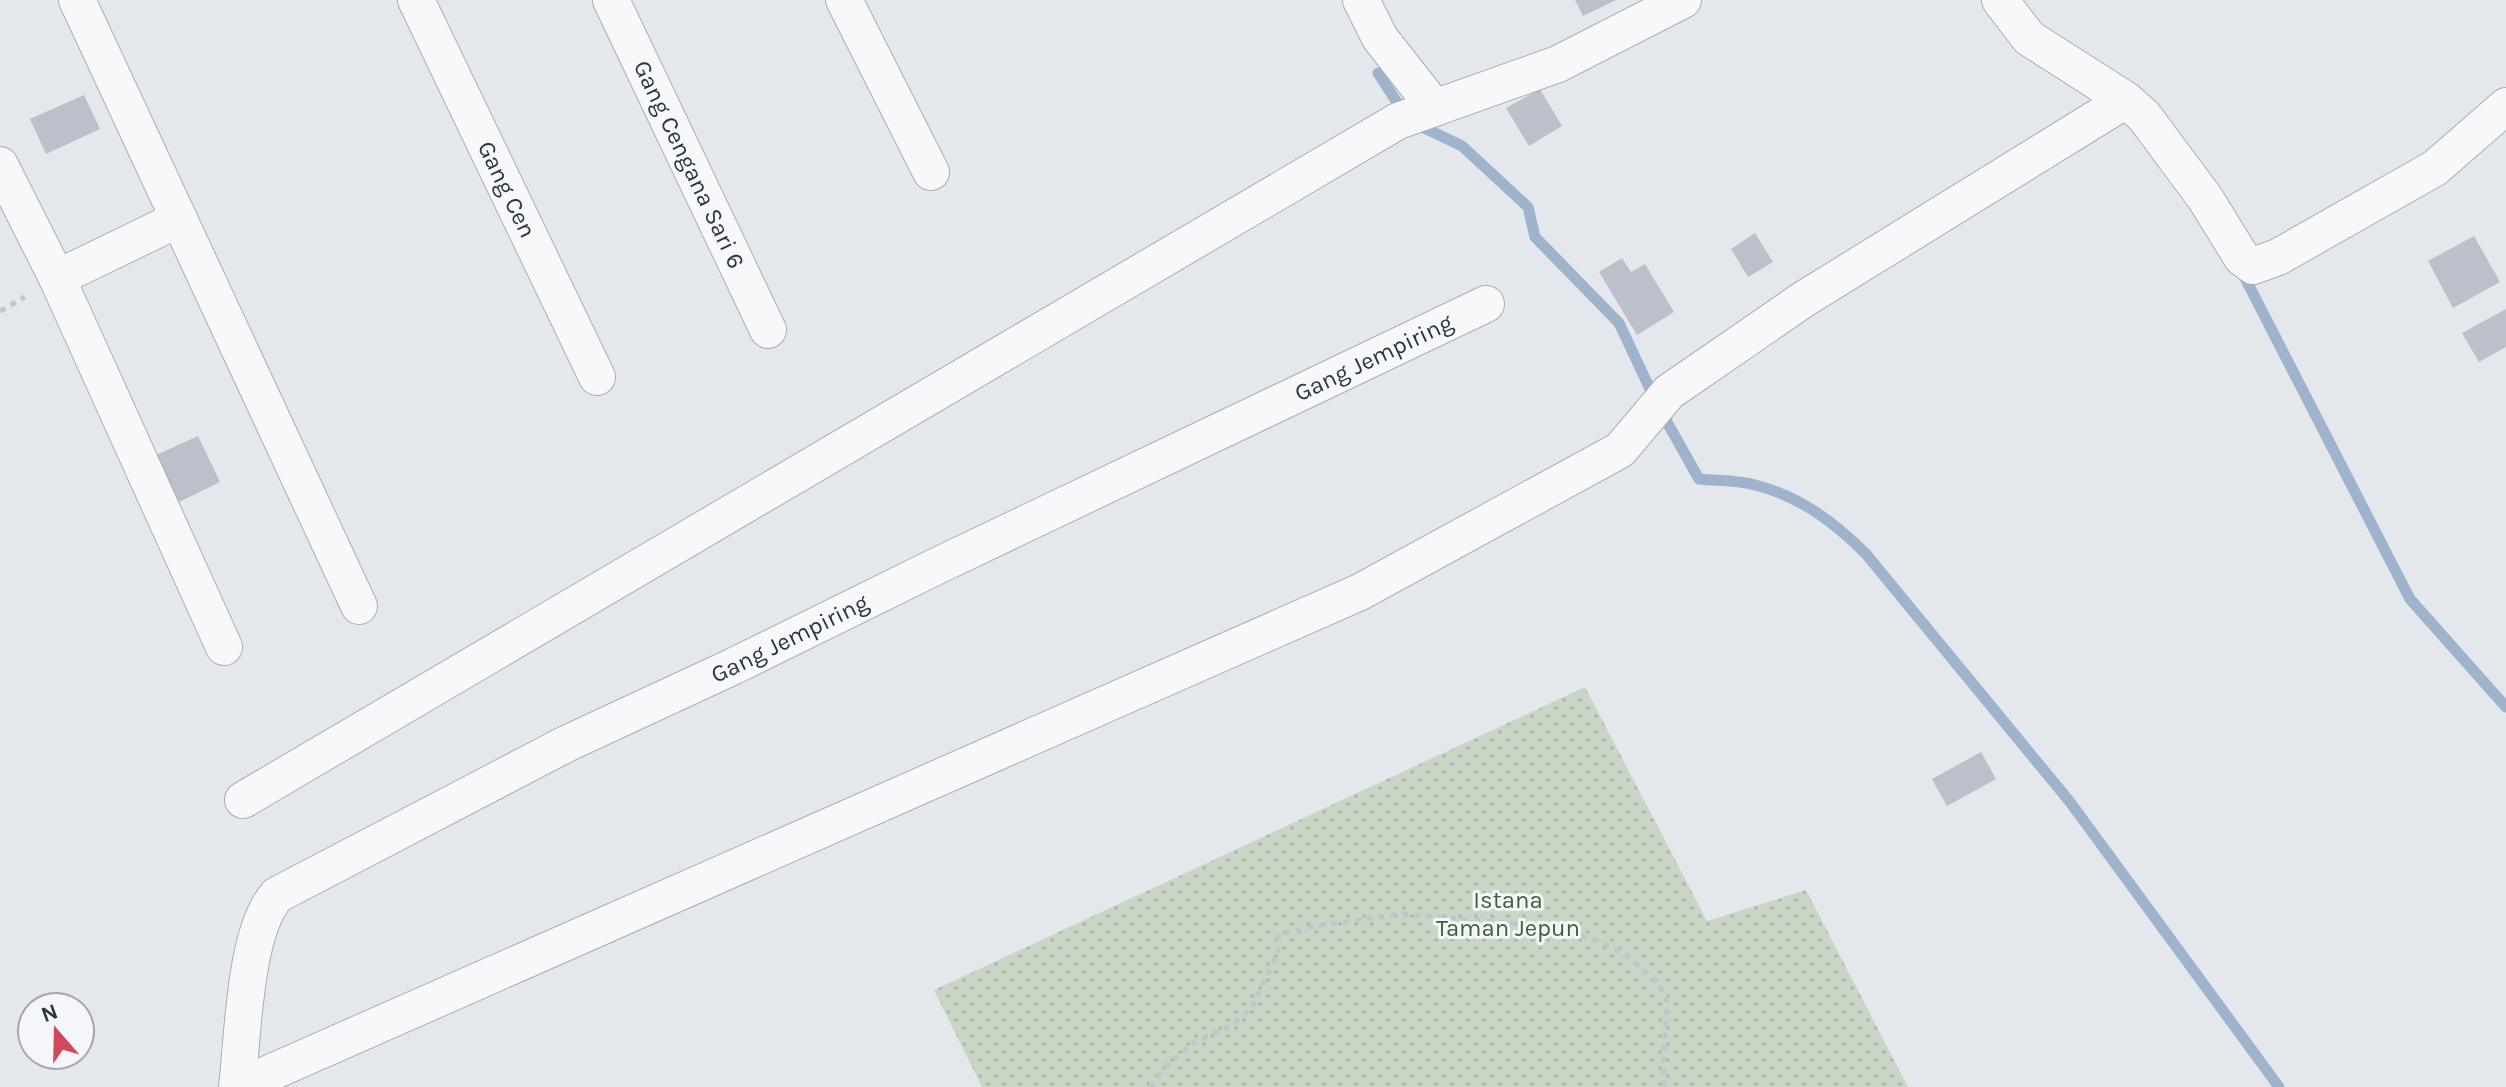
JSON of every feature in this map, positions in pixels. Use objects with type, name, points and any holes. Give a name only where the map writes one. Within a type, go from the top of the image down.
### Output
[{"type":"street","points":[[77,0],[359,606]]},
{"type":"street","name":"Gang Cen","points":[[416,0],[597,377]]},
{"type":"street","name":"Gang Cengana Sari 6","points":[[611,0],[768,330]]},
{"type":"street","points":[[844,0],[931,172]]},
{"type":"street","points":[[1361,0],[1419,113]]},
{"type":"street","points":[[243,800],[1419,113],[1558,64],[1683,0]]},
{"type":"street","points":[[2000,0],[2029,38],[2126,100],[2144,116],[2205,198],[2242,258],[2253,266],[2278,257],[2435,168],[2506,106]]},
{"type":"street","points":[[238,1087],[1360,592],[1620,450],[1660,402],[1804,299],[2126,100]]},
{"type":"street","points":[[0,165],[57,278],[224,647]]},
{"type":"street","points":[[57,278],[179,219]]},
{"type":"street","name":"Gang Jempiring","points":[[238,1087],[252,950],[267,906],[277,895],[566,744],[1486,304]]},
{"type":"path","points":[[1150,1087],[1169,1063],[1195,1042],[1230,1026],[1252,1008],[1278,952],[1278,935],[1314,926],[1402,914],[1544,926],[1594,940],[1622,952],[1657,981],[1667,1000],[1665,1087]]},
{"type":"green space","name":"Istana Taman Jepun","points":[[1585,687],[1707,921],[1806,890],[1908,1087],[982,1087],[934,990]]},
{"type":"building","points":[[1575,0],[1616,0],[1583,16]]},
{"type":"building","points":[[1540,89],[1562,126],[1529,146],[1506,108]]},
{"type":"building","points":[[84,95],[100,129],[46,154],[30,119]]},
{"type":"building","points":[[1755,233],[1773,262],[1748,277],[1731,249]]},
{"type":"building","points":[[2474,236],[2500,282],[2453,308],[2428,261]]},
{"type":"building","points":[[1622,258],[1631,272],[1645,264],[1674,312],[1637,335],[1599,272]]},
{"type":"building","points":[[2506,309],[2506,347],[2479,362],[2462,333]]},
{"type":"building","points":[[198,436],[220,482],[177,503],[154,456]]},
{"type":"building","points":[[1981,752],[1996,779],[1947,806],[1932,779]]},
{"type":"waterway","points":[[1378,73],[1404,113]]},
{"type":"waterway","points":[[1416,124],[1462,146],[1528,207],[1535,237],[1619,323],[1658,406],[1699,479],[1748,483],[1787,496],[1829,521],[1866,554],[2070,802],[2279,1087]]},
{"type":"waterway","points":[[2244,276],[2410,599],[2506,707]]}]
